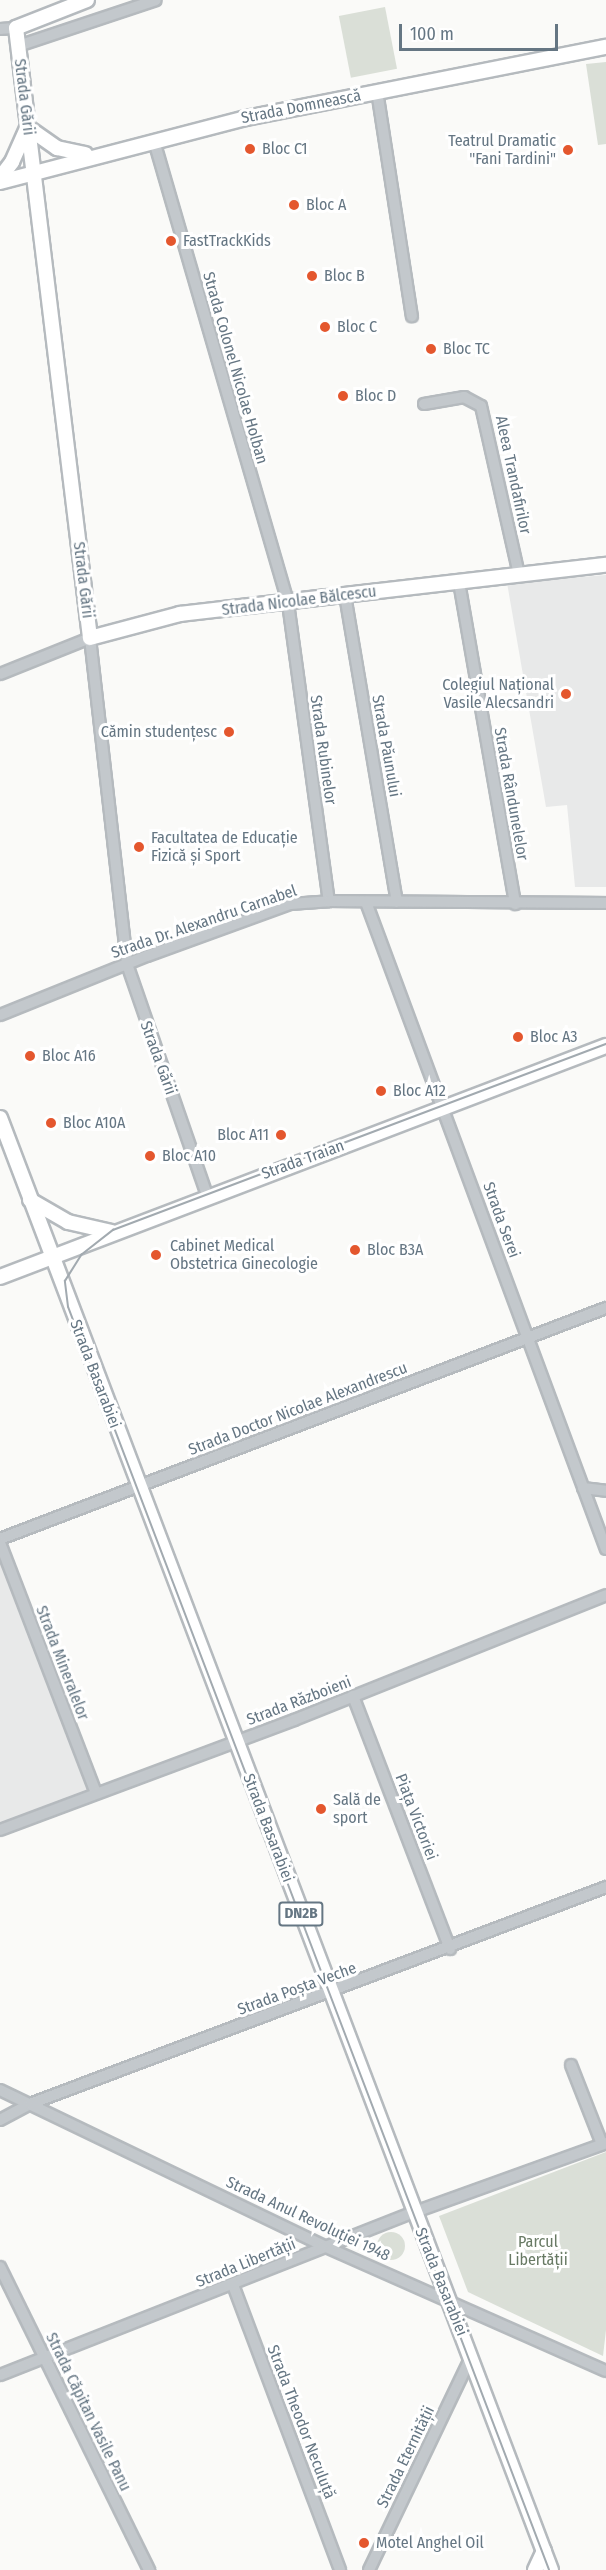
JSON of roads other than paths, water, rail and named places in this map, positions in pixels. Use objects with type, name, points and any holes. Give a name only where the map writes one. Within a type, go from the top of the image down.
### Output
[{"type":"main road","points":[[16,28],[87,0]]},
{"type":"main road","name":"Strada Gării","points":[[16,28],[90,638]]},
{"type":"main road","name":"Strada Domnească","points":[[0,180],[154,141],[377,92],[606,47]]},
{"type":"main road","points":[[0,180],[12,162],[27,127],[57,148],[100,154]]},
{"type":"main road","name":"Strada Nicolae Bălcescu","points":[[90,638],[162,617],[606,565]]},
{"type":"main road","name":"Strada Traian","points":[[0,1277],[112,1232],[606,1046]]},
{"type":"main road","name":"Strada Basarabiei","points":[[0,1119],[413,2212],[471,2357],[551,2570]]},
{"type":"main road","points":[[30,1200],[68,1221],[112,1232]]},
{"type":"main road","points":[[535,2570],[544,2551]]},
{"type":"street","points":[[18,46],[156,0]]},
{"type":"street","points":[[0,29],[16,28]]},
{"type":"street","points":[[377,92],[412,316]]},
{"type":"street","name":"Strada Colonel Nicolae Holban","points":[[154,141],[288,603]]},
{"type":"street","name":"Aleea Trandafirilor","points":[[424,404],[464,397],[481,406],[519,575]]},
{"type":"street","name":"Strada Rândunelelor","points":[[459,582],[515,904]]},
{"type":"street","name":"Strada Păunului","points":[[345,596],[398,902]]},
{"type":"street","name":"Strada Rubinelor","points":[[288,603],[329,901]]},
{"type":"street","name":"Strada Nicolae Bălcescu","points":[[0,674],[90,638]]},
{"type":"street","name":"Strada Gării","points":[[90,638],[127,964],[207,1196]]},
{"type":"street","name":"Strada Dr. Alexandru Carnabel","points":[[0,1015],[127,964],[290,904],[329,901],[606,903]]},
{"type":"street","name":"Strada Serei","points":[[366,902],[444,1107],[606,1549]]},
{"type":"street","name":"Strada Doctor Nicolae Alexandrescu","points":[[0,1539],[606,1308]]},
{"type":"street","points":[[583,1488],[606,1491]]},
{"type":"street","name":"Strada Mineralelor","points":[[0,1543],[96,1793]]},
{"type":"street","name":"Strada Războieni","points":[[0,1830],[353,1696],[606,1595]]},
{"type":"street","name":"Piața Victoriei","points":[[353,1696],[450,1949]]},
{"type":"street","name":"Strada Poșta Veche","points":[[0,2120],[30,2104],[450,1949],[606,1887]]},
{"type":"street","points":[[571,2065],[604,2143]]},
{"type":"street","name":"Strada Anul Revoluției 1948","points":[[0,2090],[326,2247],[448,2298],[606,2372]]},
{"type":"street","name":"Strada Libertății","points":[[0,2375],[233,2285],[413,2212],[604,2143]]},
{"type":"street","name":"Strada Căpitan Vasile Panu","points":[[0,2267],[149,2570]]},
{"type":"street","name":"Strada Theodor Neculuță","points":[[233,2285],[340,2570]]},
{"type":"street","name":"Strada Eternității","points":[[369,2570],[471,2357]]},
{"type":"tram line","points":[[549,2570],[68,1307],[65,1281],[81,1255],[113,1230],[606,1044]]},
{"type":"place","name":"Bloc C1","points":[[250,149]]},
{"type":"place","name":"Teatrul Dramatic \"Fani Tardini\"","points":[[568,150]]},
{"type":"place","name":"Bloc A","points":[[294,205]]},
{"type":"place","name":"FastTrackKids","points":[[171,241]]},
{"type":"place","name":"Bloc B","points":[[312,276]]},
{"type":"place","name":"Bloc C","points":[[325,327]]},
{"type":"place","name":"Bloc TC","points":[[431,349]]},
{"type":"place","name":"Bloc D","points":[[343,396]]},
{"type":"place","name":"Colegiul Național Vasile Alecsandri","points":[[566,694]]},
{"type":"place","name":"Cămin studențesc","points":[[229,732]]},
{"type":"place","name":"Facultatea de Educație Fizică și Sport","points":[[139,847]]},
{"type":"place","name":"Bloc A3","points":[[518,1037]]},
{"type":"place","name":"Bloc A16","points":[[30,1056]]},
{"type":"place","name":"Bloc A12","points":[[381,1091]]},
{"type":"place","name":"Bloc A10A","points":[[51,1123]]},
{"type":"place","name":"Bloc A11","points":[[281,1135]]},
{"type":"place","name":"Bloc A10","points":[[150,1156]]},
{"type":"place","name":"Bloc B3A","points":[[355,1250]]},
{"type":"place","name":"Cabinet Medical Obstetrica Ginecologie","points":[[156,1255]]},
{"type":"place","name":"Sală de sport","points":[[321,1809]]},
{"type":"place","name":"Motel Anghel Oil","points":[[364,2543]]},
{"type":"park label","name":"Parcul Libertății","points":[[538,2251]]}]
